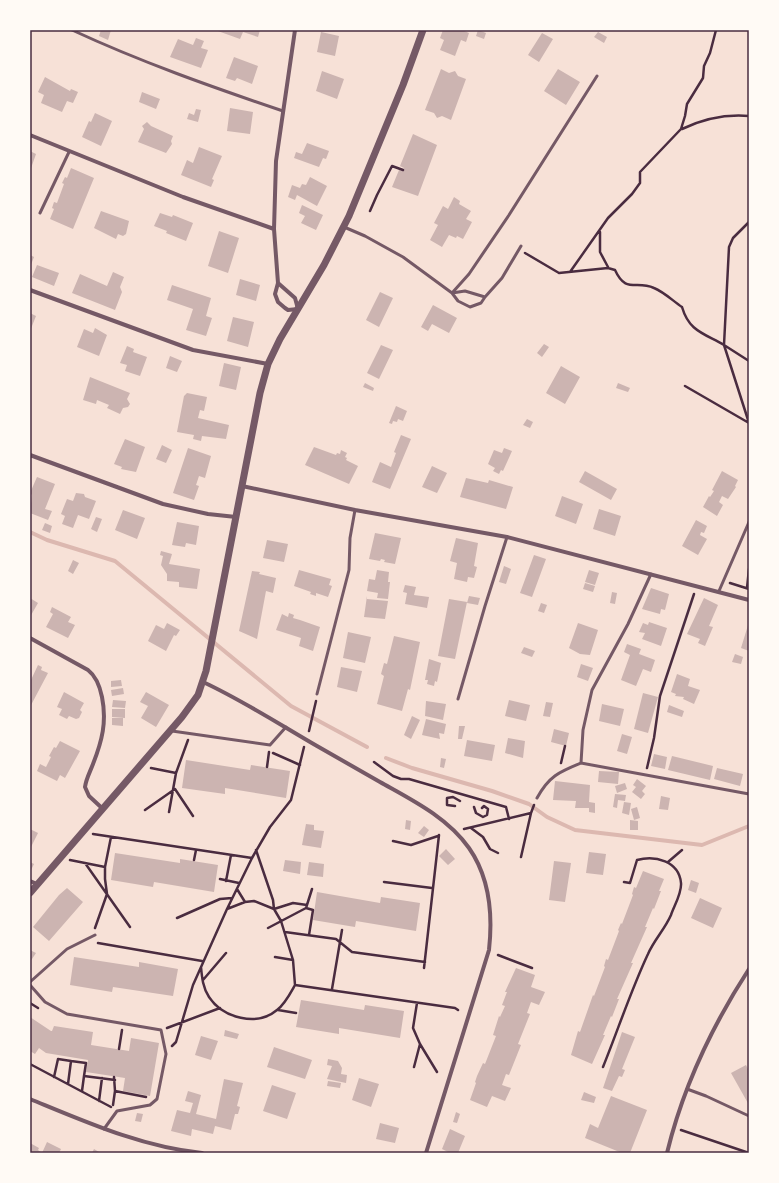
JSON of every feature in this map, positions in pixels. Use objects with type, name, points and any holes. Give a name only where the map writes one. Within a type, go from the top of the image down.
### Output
[{"type":"street","points":[[295,30],[276,160],[274,229],[278,283],[275,294],[278,302],[288,310],[298,309]]},
{"type":"street","points":[[30,893],[194,701],[203,682],[260,393],[268,364],[280,339],[324,265],[344,227],[403,85],[423,30]]},
{"type":"street","points":[[30,136],[183,197],[274,229]]},
{"type":"street","points":[[278,283],[295,298],[298,309]]},
{"type":"street","points":[[30,290],[193,350],[268,364]]},
{"type":"street","points":[[30,455],[163,504],[208,514],[236,517]]},
{"type":"street","points":[[242,486],[355,510],[507,537],[720,591],[749,600]]},
{"type":"street","points":[[30,638],[88,670],[94,676],[100,687],[105,712],[105,726],[102,742],[85,787],[89,796],[103,809]]},
{"type":"street","points":[[203,682],[286,727],[403,795],[445,822],[469,848],[484,876],[491,912],[491,933],[488,955],[426,1153]]},
{"type":"street","points":[[30,881],[37,884]]},
{"type":"street","points":[[666,1153],[673,1127],[687,1089],[720,1015],[749,969]]},
{"type":"street","points":[[30,1099],[104,1129],[140,1141],[184,1151],[202,1153]]},
{"type":"lane","points":[[72,30],[107,46],[200,82],[283,111]]},
{"type":"lane","points":[[452,293],[469,274],[509,215],[597,76]]},
{"type":"lane","points":[[40,213],[69,152]]},
{"type":"lane","points":[[344,227],[365,236],[403,257],[452,293],[458,301],[470,307],[481,303],[502,278],[521,246]]},
{"type":"lane","points":[[452,293],[465,292],[485,297]]},
{"type":"lane","points":[[317,694],[349,570],[350,538],[355,510]]},
{"type":"lane","points":[[720,591],[749,522]]},
{"type":"lane","points":[[458,700],[485,606],[507,537]]},
{"type":"lane","points":[[581,762],[583,730],[592,690],[628,624],[651,574]]},
{"type":"lane","points":[[170,730],[270,745],[286,727]]},
{"type":"lane","points":[[537,798],[543,787],[557,773],[581,762],[749,794]]},
{"type":"lane","points":[[30,982],[67,950],[95,935]]},
{"type":"lane","points":[[30,985],[45,1002],[67,1014],[161,1030],[166,1054],[156,1099],[150,1105],[118,1111],[104,1129]]},
{"type":"lane","points":[[687,1089],[749,1116]]},
{"type":"path","points":[[570,272],[590,241],[600,232],[608,218],[632,194],[640,183],[640,172],[681,129],[686,116],[687,104],[703,78],[704,66],[710,53],[716,30]]},
{"type":"path","points":[[681,129],[703,120],[729,115],[749,116]]},
{"type":"path","points":[[370,211],[392,166],[403,170]]},
{"type":"path","points":[[373,193],[377,195]]},
{"type":"path","points":[[749,222],[733,238],[729,247],[724,345],[749,423]]},
{"type":"path","points":[[600,232],[600,252],[608,268]]},
{"type":"path","points":[[519,250],[559,273],[608,268],[615,270],[619,278],[628,286],[653,287],[682,307],[686,319],[694,328],[749,361]]},
{"type":"path","points":[[685,386],[749,423]]},
{"type":"path","points":[[723,581],[748,588],[749,569]]},
{"type":"path","points":[[645,774],[654,738],[660,696],[697,586]]},
{"type":"path","points":[[166,1054],[176,1042],[193,985],[202,961],[236,889],[256,850],[270,827],[291,800],[317,694]]},
{"type":"path","points":[[169,812],[176,772],[190,734]]},
{"type":"path","points":[[267,767],[270,745]]},
{"type":"path","points":[[561,763],[565,746]]},
{"type":"path","points":[[269,752],[300,765]]},
{"type":"path","points":[[374,762],[401,779],[409,779],[506,807],[509,819]]},
{"type":"path","points":[[150,768],[176,772]]},
{"type":"path","points":[[145,810],[173,788]]},
{"type":"path","points":[[173,788],[193,816]]},
{"type":"path","points":[[455,806],[447,805],[447,798],[453,797],[460,801]]},
{"type":"path","points":[[482,808],[484,806],[488,809],[487,815],[483,817]]},
{"type":"path","points":[[474,807],[476,813],[483,817],[485,824]]},
{"type":"path","points":[[462,829],[509,819],[532,812],[521,857]]},
{"type":"path","points":[[471,827],[483,837],[490,849],[498,853]]},
{"type":"path","points":[[92,834],[252,858]]},
{"type":"path","points":[[393,842],[411,844],[439,835],[424,968]]},
{"type":"path","points":[[91,938],[107,894],[105,867],[112,837]]},
{"type":"path","points":[[194,860],[196,850]]},
{"type":"path","points":[[201,967],[203,980],[210,998],[220,1008],[241,1019],[256,1019],[278,1010],[288,998],[294,985],[293,960],[281,921],[274,909],[273,900],[256,850]]},
{"type":"path","points":[[668,862],[682,850]]},
{"type":"path","points":[[226,881],[231,855]]},
{"type":"path","points":[[603,1067],[648,953],[666,926],[682,884],[678,872],[668,862],[649,858],[637,860],[630,883],[624,882]]},
{"type":"path","points":[[70,860],[105,867]]},
{"type":"path","points":[[85,863],[130,927]]},
{"type":"path","points":[[220,879],[239,883]]},
{"type":"path","points":[[384,882],[432,888]]},
{"type":"path","points":[[236,889],[245,902]]},
{"type":"path","points":[[268,928],[307,907],[312,889]]},
{"type":"path","points":[[178,918],[220,899],[232,898]]},
{"type":"path","points":[[227,909],[245,902],[254,901],[274,909],[293,903],[307,907],[313,910],[309,935]]},
{"type":"path","points":[[332,989],[342,930]]},
{"type":"path","points":[[285,932],[336,939],[352,952],[425,962]]},
{"type":"path","points":[[86,940],[202,961]]},
{"type":"path","points":[[203,980],[226,953]]},
{"type":"path","points":[[498,955],[532,968]]},
{"type":"path","points":[[274,957],[293,960]]},
{"type":"path","points":[[294,985],[332,989],[455,1008],[458,1010]]},
{"type":"path","points":[[417,1003],[413,1028],[420,1044],[437,1072]]},
{"type":"path","points":[[161,1030],[220,1008]]},
{"type":"path","points":[[278,1010],[296,1013]]},
{"type":"path","points":[[119,1049],[123,1023]]},
{"type":"path","points":[[414,1068],[420,1044]]},
{"type":"path","points":[[54,1077],[58,1059],[86,1063],[82,1091]]},
{"type":"path","points":[[68,1084],[71,1061]]},
{"type":"path","points":[[30,1064],[112,1108],[115,1091],[114,1078],[84,1076]]},
{"type":"path","points":[[99,1101],[102,1078]]},
{"type":"path","points":[[115,1091],[156,1099]]},
{"type":"path","points":[[692,1134],[749,1153]]},
{"type":"building","points":[[101,30],[111,30],[108,40],[99,36]]},
{"type":"building","points":[[215,30],[260,30],[258,37],[243,32],[240,39]]},
{"type":"building","points":[[443,30],[462,30],[469,33],[466,42],[461,40],[455,56],[440,50],[444,40],[440,38]]},
{"type":"building","points":[[478,30],[486,33],[484,39],[476,36]]},
{"type":"building","points":[[321,32],[339,36],[335,56],[317,52]]},
{"type":"building","points":[[598,32],[607,37],[604,43],[594,37]]},
{"type":"building","points":[[542,33],[553,39],[539,62],[528,55]]},
{"type":"building","points":[[196,38],[204,41],[201,48],[208,50],[201,68],[170,57],[178,39],[193,45]]},
{"type":"building","points":[[234,57],[258,66],[252,84],[237,78],[235,81],[226,78]]},
{"type":"building","points":[[441,69],[449,73],[455,71],[458,76],[466,79],[451,120],[442,116],[437,118],[434,113],[425,110]]},
{"type":"building","points":[[558,69],[580,82],[566,105],[544,91]]},
{"type":"building","points":[[322,71],[344,79],[337,99],[316,91]]},
{"type":"building","points":[[45,77],[70,91],[71,89],[78,92],[73,103],[67,101],[62,112],[41,103],[44,95],[38,92]]},
{"type":"building","points":[[142,92],[160,99],[156,109],[139,102]]},
{"type":"building","points":[[230,108],[253,112],[250,134],[227,131]]},
{"type":"building","points":[[196,109],[201,110],[198,122],[187,119],[189,113],[194,115]]},
{"type":"building","points":[[95,113],[112,121],[101,146],[82,137],[89,121],[91,122]]},
{"type":"building","points":[[147,122],[151,126],[173,136],[171,141],[172,144],[166,153],[138,142],[144,129],[142,126]]},
{"type":"building","points":[[413,134],[437,145],[418,196],[392,187],[399,170],[402,171],[404,168],[400,166]]},
{"type":"building","points":[[307,143],[329,151],[326,159],[323,158],[319,167],[294,158],[296,152],[302,154]]},
{"type":"building","points":[[199,147],[222,156],[212,179],[214,180],[211,187],[181,175],[187,160],[193,163]]},
{"type":"building","points":[[30,151],[36,154],[30,171]]},
{"type":"building","points":[[71,168],[94,178],[73,229],[50,219],[54,209],[52,208],[54,202],[57,203],[64,184],[62,183],[65,177],[67,178]]},
{"type":"building","points":[[310,177],[327,186],[317,206],[297,195],[295,200],[288,197],[292,185],[300,188],[302,184],[306,185]]},
{"type":"building","points":[[454,197],[460,201],[459,204],[471,211],[466,219],[472,222],[463,239],[457,236],[456,238],[449,235],[442,247],[430,240],[438,225],[434,223],[443,206],[448,209]]},
{"type":"building","points":[[302,205],[323,215],[316,230],[301,223],[305,216],[299,213]]},
{"type":"building","points":[[101,211],[129,221],[126,234],[123,236],[118,234],[116,239],[94,228]]},
{"type":"building","points":[[160,213],[172,217],[173,215],[193,223],[186,241],[166,233],[167,231],[154,226]]},
{"type":"building","points":[[219,231],[239,238],[228,273],[208,266]]},
{"type":"building","points":[[30,255],[34,257],[30,267]]},
{"type":"building","points":[[37,265],[59,273],[54,286],[32,277]]},
{"type":"building","points":[[113,272],[124,277],[120,287],[122,292],[115,310],[72,293],[80,274],[107,286]]},
{"type":"building","points":[[240,279],[260,285],[256,301],[236,295]]},
{"type":"building","points":[[172,285],[211,298],[206,316],[212,318],[206,336],[186,330],[193,309],[167,300]]},
{"type":"building","points":[[380,292],[393,298],[379,327],[366,320]]},
{"type":"building","points":[[433,305],[457,318],[449,333],[432,324],[428,331],[421,327]]},
{"type":"building","points":[[30,313],[36,316],[30,331]]},
{"type":"building","points":[[233,317],[254,322],[248,347],[227,341]]},
{"type":"building","points":[[95,328],[107,335],[99,356],[77,347],[84,329],[93,333]]},
{"type":"building","points":[[544,344],[549,347],[542,357],[537,353]]},
{"type":"building","points":[[381,345],[393,350],[379,379],[367,373]]},
{"type":"building","points":[[127,346],[134,349],[133,352],[147,357],[140,376],[125,371],[127,365],[120,363]]},
{"type":"building","points":[[170,356],[182,361],[177,372],[166,368]]},
{"type":"building","points":[[224,363],[241,367],[236,390],[219,386]]},
{"type":"building","points":[[561,366],[580,377],[565,404],[546,393]]},
{"type":"building","points":[[90,377],[130,393],[127,399],[130,404],[128,407],[123,408],[120,414],[107,408],[109,405],[97,400],[96,404],[83,400]]},
{"type":"building","points":[[365,383],[374,388],[373,391],[363,387]]},
{"type":"building","points":[[618,383],[630,388],[628,392],[616,388]]},
{"type":"building","points":[[187,393],[207,397],[204,411],[200,410],[198,418],[229,425],[226,439],[202,436],[201,441],[193,439],[194,435],[177,432],[184,396]]},
{"type":"building","points":[[396,406],[407,411],[403,421],[398,419],[397,422],[393,421],[392,424],[389,423]]},
{"type":"building","points":[[527,419],[533,422],[530,428],[523,425]]},
{"type":"building","points":[[401,435],[411,439],[390,489],[372,482],[380,462],[391,467],[396,453],[394,452]]},
{"type":"building","points":[[125,439],[145,447],[136,472],[121,469],[122,467],[114,464]]},
{"type":"building","points":[[162,445],[172,450],[166,463],[156,459]]},
{"type":"building","points":[[314,447],[336,455],[337,453],[340,454],[341,450],[347,453],[345,457],[347,458],[346,460],[358,466],[349,484],[305,465]]},
{"type":"building","points":[[188,448],[211,456],[205,478],[199,476],[196,485],[199,486],[194,500],[173,493]]},
{"type":"building","points":[[504,448],[512,451],[503,471],[501,470],[499,474],[493,471],[495,468],[488,464],[494,450],[502,453]]},
{"type":"building","points":[[432,466],[447,473],[437,493],[422,487]]},
{"type":"building","points":[[585,471],[617,489],[611,500],[579,482]]},
{"type":"building","points":[[722,471],[738,480],[735,486],[736,487],[728,499],[722,496],[719,502],[723,505],[717,516],[703,507],[709,496],[710,497],[714,491],[712,490]]},
{"type":"building","points":[[37,477],[55,484],[45,509],[52,511],[48,520],[30,513],[32,495],[30,493]]},
{"type":"building","points":[[466,478],[488,483],[489,480],[513,487],[506,509],[460,497]]},
{"type":"building","points":[[76,493],[84,494],[85,497],[96,501],[89,519],[78,515],[73,528],[62,524],[65,516],[61,514],[67,499],[73,501]]},
{"type":"building","points":[[562,496],[583,504],[576,524],[555,516]]},
{"type":"building","points":[[599,509],[621,516],[615,536],[593,529]]},
{"type":"building","points":[[123,510],[145,518],[137,539],[115,530]]},
{"type":"building","points":[[96,517],[102,519],[97,532],[91,529]]},
{"type":"building","points":[[696,520],[707,526],[704,533],[701,532],[700,535],[707,539],[698,555],[682,546]]},
{"type":"building","points":[[177,522],[199,526],[196,545],[186,543],[185,547],[172,545]]},
{"type":"building","points":[[45,523],[52,526],[50,533],[42,530]]},
{"type":"building","points":[[375,533],[401,538],[395,564],[384,562],[385,560],[381,559],[380,561],[369,559]]},
{"type":"building","points":[[456,538],[478,543],[474,566],[477,567],[474,578],[468,577],[467,582],[454,579],[457,563],[450,561]]},
{"type":"building","points":[[267,540],[288,544],[284,562],[263,558]]},
{"type":"building","points":[[161,551],[172,554],[169,564],[200,569],[197,589],[179,587],[179,582],[167,581],[167,574],[161,565],[163,556],[160,555]]},
{"type":"building","points":[[534,555],[546,559],[532,597],[520,593]]},
{"type":"building","points":[[73,560],[79,563],[73,574],[68,571]]},
{"type":"building","points":[[504,566],[511,569],[506,584],[499,582]]},
{"type":"building","points":[[299,570],[331,579],[329,585],[332,586],[328,597],[316,593],[316,596],[310,594],[311,592],[294,586]]},
{"type":"building","points":[[377,570],[389,572],[388,582],[390,582],[388,599],[377,598],[378,593],[367,591],[369,579],[375,580]]},
{"type":"building","points":[[589,570],[599,573],[595,585],[585,582]]},
{"type":"building","points":[[252,571],[260,572],[259,574],[276,578],[273,593],[266,591],[257,639],[239,631]]},
{"type":"building","points":[[585,583],[595,586],[593,592],[583,589]]},
{"type":"building","points":[[405,585],[416,587],[414,595],[429,597],[427,608],[405,604],[407,593],[403,592]]},
{"type":"building","points":[[651,588],[669,594],[665,610],[661,609],[660,614],[642,609]]},
{"type":"building","points":[[612,592],[617,593],[615,604],[610,603]]},
{"type":"building","points":[[367,596],[367,599],[388,601],[385,619],[364,617]]},
{"type":"building","points":[[469,596],[480,598],[478,605],[467,603]]},
{"type":"building","points":[[30,598],[38,603],[30,617]]},
{"type":"building","points":[[704,598],[718,605],[709,626],[713,627],[705,646],[698,643],[700,639],[687,634]]},
{"type":"building","points":[[449,599],[467,602],[455,659],[438,656]]},
{"type":"building","points":[[541,603],[547,605],[544,613],[538,611]]},
{"type":"building","points":[[52,607],[71,617],[68,622],[75,625],[68,638],[46,627],[53,614],[50,612]]},
{"type":"building","points":[[289,613],[294,615],[293,618],[320,627],[313,651],[299,646],[301,638],[276,630],[282,614],[288,617]]},
{"type":"building","points":[[649,622],[667,628],[661,646],[642,639],[645,633],[639,632],[643,623],[648,625]]},
{"type":"building","points":[[749,622],[749,651],[741,648]]},
{"type":"building","points":[[167,623],[180,630],[176,636],[174,635],[166,651],[148,641],[156,625],[164,629]]},
{"type":"building","points":[[578,623],[598,630],[590,655],[580,654],[569,648]]},
{"type":"building","points":[[348,632],[371,637],[365,663],[343,658]]},
{"type":"building","points":[[394,636],[420,642],[410,690],[408,689],[402,711],[377,704],[384,676],[381,674],[384,663],[387,664]]},
{"type":"building","points":[[627,644],[641,649],[639,654],[655,660],[651,672],[643,669],[636,686],[621,680],[630,655],[624,652]]},
{"type":"building","points":[[524,647],[535,651],[532,657],[521,653]]},
{"type":"building","points":[[735,654],[743,657],[741,664],[732,662]]},
{"type":"building","points":[[429,659],[441,663],[437,682],[435,681],[434,686],[427,684],[428,680],[425,680]]},
{"type":"building","points":[[581,664],[593,668],[588,681],[577,677]]},
{"type":"building","points":[[38,665],[42,667],[41,670],[48,673],[30,707],[30,682]]},
{"type":"building","points":[[341,667],[362,671],[357,692],[337,687]]},
{"type":"building","points":[[677,674],[690,679],[688,686],[700,690],[694,704],[683,699],[684,697],[675,696],[676,694],[671,692]]},
{"type":"building","points":[[121,680],[122,686],[111,687],[111,681]]},
{"type":"building","points":[[123,688],[124,694],[112,696],[111,690]]},
{"type":"building","points":[[64,692],[84,703],[80,710],[82,712],[79,718],[76,719],[69,716],[67,719],[59,715],[62,709],[57,707]]},
{"type":"building","points":[[146,692],[169,705],[156,727],[141,718],[148,706],[140,702]]},
{"type":"building","points":[[643,693],[658,697],[648,733],[634,729]]},
{"type":"building","points":[[113,700],[126,701],[125,708],[112,707]]},
{"type":"building","points":[[509,700],[530,705],[526,721],[505,716]]},
{"type":"building","points":[[426,701],[446,704],[443,720],[425,716]]},
{"type":"building","points":[[546,702],[553,703],[550,717],[543,716]]},
{"type":"building","points":[[602,704],[624,709],[620,726],[599,721]]},
{"type":"building","points":[[669,705],[684,711],[682,717],[667,712]]},
{"type":"building","points":[[112,709],[125,709],[125,718],[112,717]]},
{"type":"building","points":[[412,716],[420,720],[411,739],[404,735]]},
{"type":"building","points":[[112,718],[123,718],[123,726],[112,725]]},
{"type":"building","points":[[426,719],[446,724],[444,734],[439,733],[440,739],[422,735]]},
{"type":"building","points":[[459,726],[465,726],[462,739],[458,739]]},
{"type":"building","points":[[554,729],[569,733],[566,746],[551,742]]},
{"type":"building","points":[[622,734],[632,737],[627,754],[617,751]]},
{"type":"building","points":[[508,738],[525,741],[523,758],[505,753]]},
{"type":"building","points":[[467,740],[495,745],[492,761],[464,756]]},
{"type":"building","points":[[60,741],[80,751],[65,778],[60,775],[57,781],[37,771],[40,764],[46,767],[51,757],[49,756],[54,747],[56,748]]},
{"type":"building","points":[[654,754],[667,757],[665,769],[651,766]]},
{"type":"building","points":[[672,756],[713,766],[710,780],[668,770]]},
{"type":"building","points":[[441,758],[446,759],[444,768],[440,767]]},
{"type":"building","points":[[186,760],[250,770],[251,765],[290,771],[286,798],[225,788],[225,794],[182,788]]},
{"type":"building","points":[[717,768],[743,774],[740,786],[714,779]]},
{"type":"building","points":[[599,771],[619,772],[618,784],[598,782]]},
{"type":"building","points":[[637,779],[646,786],[642,791],[645,794],[641,799],[632,792],[636,787],[633,785]]},
{"type":"building","points":[[555,781],[590,785],[589,802],[595,803],[595,813],[589,812],[589,808],[575,808],[576,801],[553,800]]},
{"type":"building","points":[[625,783],[627,789],[617,793],[615,786]]},
{"type":"building","points":[[615,794],[626,795],[625,801],[618,800],[617,808],[613,807]]},
{"type":"building","points":[[661,796],[670,798],[668,810],[659,809]]},
{"type":"building","points":[[624,802],[631,803],[629,815],[622,813]]},
{"type":"building","points":[[637,807],[640,818],[634,820],[631,809]]},
{"type":"building","points":[[406,820],[411,821],[410,830],[405,829]]},
{"type":"building","points":[[630,820],[638,821],[638,830],[630,830]]},
{"type":"building","points":[[306,824],[314,825],[314,830],[324,831],[321,848],[302,845]]},
{"type":"building","points":[[424,826],[429,830],[424,837],[418,833]]},
{"type":"building","points":[[30,829],[38,833],[30,849]]},
{"type":"building","points":[[446,849],[455,859],[448,865],[439,856]]},
{"type":"building","points":[[589,852],[606,854],[603,875],[586,873]]},
{"type":"building","points":[[115,853],[180,863],[180,859],[218,865],[214,892],[154,882],[153,887],[111,880]]},
{"type":"building","points":[[285,860],[301,862],[300,874],[283,871]]},
{"type":"building","points":[[554,861],[571,863],[565,902],[549,900]]},
{"type":"building","points":[[30,862],[34,864],[30,872]]},
{"type":"building","points":[[309,862],[324,864],[323,877],[307,875]]},
{"type":"building","points":[[643,871],[664,879],[659,891],[661,891],[645,927],[647,927],[631,963],[633,963],[617,999],[619,999],[592,1064],[571,1055],[578,1031],[580,1032],[605,967],[606,959],[608,960],[619,931],[618,930],[621,923],[622,924],[633,895],[634,887],[636,888]]},
{"type":"building","points":[[691,880],[699,883],[696,893],[688,890]]},
{"type":"building","points":[[67,888],[83,902],[49,941],[33,927],[59,895]]},
{"type":"building","points":[[317,892],[380,903],[381,897],[420,903],[416,931],[356,921],[355,927],[313,920]]},
{"type":"building","points":[[700,898],[722,908],[713,928],[691,918]]},
{"type":"building","points":[[30,950],[36,953],[30,962]]},
{"type":"building","points":[[74,957],[139,967],[139,962],[178,969],[173,996],[113,987],[112,992],[70,985]]},
{"type":"building","points":[[516,968],[535,975],[531,987],[545,992],[539,1005],[531,1002],[527,1013],[530,1014],[518,1044],[521,1045],[509,1075],[506,1074],[502,1085],[511,1088],[505,1101],[492,1096],[487,1107],[470,1100],[477,1076],[483,1063],[485,1064],[496,1036],[493,1035],[499,1016],[500,1017],[505,1006],[502,1005],[507,992],[505,992]]},
{"type":"building","points":[[301,1000],[364,1010],[365,1005],[404,1011],[400,1038],[339,1028],[339,1034],[296,1027]]},
{"type":"building","points":[[30,1017],[51,1031],[54,1026],[93,1032],[91,1045],[129,1051],[131,1038],[159,1043],[150,1096],[123,1091],[125,1078],[86,1072],[88,1060],[46,1053],[39,1048],[35,1054],[30,1051]]},
{"type":"building","points":[[225,1030],[239,1034],[237,1039],[224,1036]]},
{"type":"building","points":[[622,1032],[635,1037],[622,1069],[625,1070],[622,1077],[619,1076],[612,1091],[603,1088]]},
{"type":"building","points":[[201,1036],[218,1041],[211,1060],[195,1055]]},
{"type":"building","points":[[274,1047],[312,1060],[305,1079],[267,1067]]},
{"type":"building","points":[[328,1059],[338,1061],[342,1068],[341,1074],[347,1075],[346,1083],[327,1079],[332,1066],[327,1065]]},
{"type":"building","points":[[746,1065],[749,1071],[749,1105],[731,1073]]},
{"type":"building","points":[[359,1078],[379,1084],[371,1107],[352,1100]]},
{"type":"building","points":[[224,1079],[243,1083],[237,1106],[240,1107],[238,1114],[235,1114],[231,1130],[215,1126],[213,1134],[192,1129],[191,1136],[171,1131],[177,1110],[190,1113],[193,1103],[185,1101],[188,1091],[201,1095],[196,1114],[216,1119]]},
{"type":"building","points":[[328,1081],[341,1083],[340,1088],[327,1086]]},
{"type":"building","points":[[272,1085],[296,1093],[287,1119],[263,1111]]},
{"type":"building","points":[[584,1092],[596,1097],[594,1103],[581,1100]]},
{"type":"building","points":[[611,1096],[647,1110],[630,1153],[622,1153],[585,1138],[590,1124],[598,1128]]},
{"type":"building","points":[[456,1112],[460,1114],[457,1123],[453,1122]]},
{"type":"building","points":[[137,1113],[143,1114],[141,1122],[135,1121]]},
{"type":"building","points":[[380,1123],[399,1128],[395,1143],[376,1139]]},
{"type":"building","points":[[450,1129],[465,1136],[458,1153],[450,1153],[442,1149]]},
{"type":"building","points":[[47,1142],[61,1149],[59,1153],[42,1153]]},
{"type":"building","points":[[30,1143],[39,1148],[38,1150],[42,1153],[30,1153]]},
{"type":"building","points":[[94,1149],[99,1152],[99,1153],[92,1153]]},
{"type":"waterway","points":[[30,532],[47,540],[115,561],[291,706],[367,747]]},
{"type":"waterway","points":[[386,758],[412,768],[492,791],[529,804],[547,817],[575,830],[702,845],[749,826]]}]
